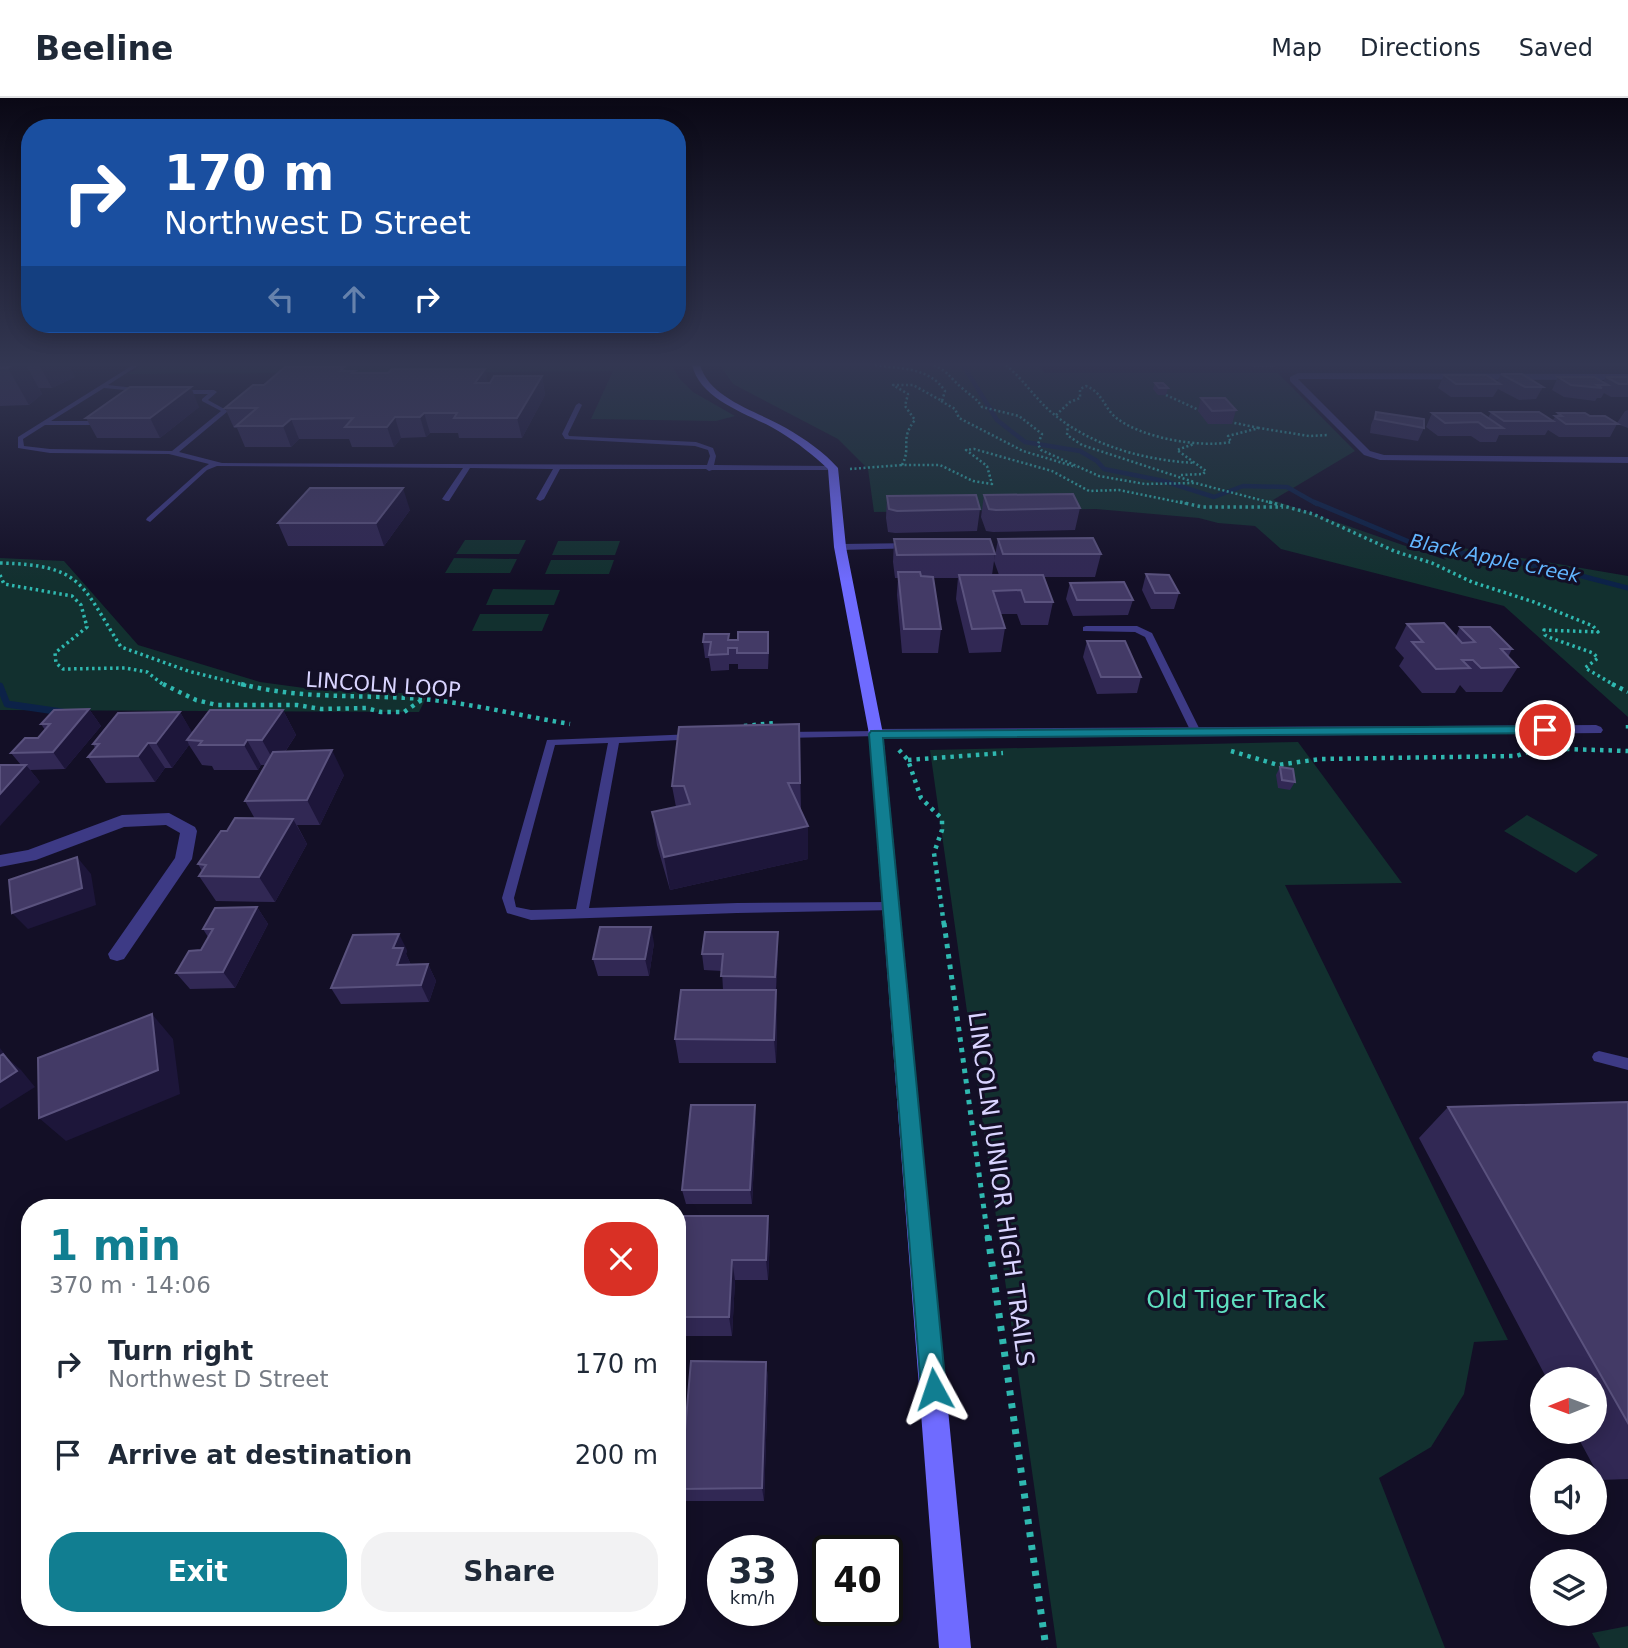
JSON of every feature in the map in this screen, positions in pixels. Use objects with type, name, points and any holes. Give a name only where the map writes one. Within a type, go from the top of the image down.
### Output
[{"type":"street","points":[[794,437],[834,468],[840,547],[876,734],[955,1648]]},
{"type":"street","points":[[1351,437],[1367,453],[1383,458],[1628,460]]},
{"type":"street","points":[[840,547],[930,546]]},
{"type":"street","points":[[876,734],[1597,730]]},
{"type":"street","points":[[0,861],[30,856],[122,821],[169,819],[189,831],[183,859],[117,954]]},
{"type":"lane","points":[[21,437],[21,448],[174,453],[217,463],[557,468],[834,468]]},
{"type":"lane","points":[[174,453],[193,437]]},
{"type":"lane","points":[[566,437],[696,444],[711,449],[713,456],[709,469]]},
{"type":"lane","points":[[150,520],[205,469],[217,463]]},
{"type":"lane","points":[[446,499],[467,467]]},
{"type":"lane","points":[[540,499],[557,468]]},
{"type":"lane","points":[[1086,629],[1137,629],[1149,635],[1196,732]]},
{"type":"lane","points":[[775,735],[876,734]]},
{"type":"lane","points":[[708,737],[551,742],[508,898],[512,910],[531,915],[737,908],[892,907]]},
{"type":"lane","points":[[582,913],[614,740]]},
{"type":"lane","points":[[1599,1057],[1628,1064]]},
{"type":"path","points":[[902,465],[907,456],[905,437]]},
{"type":"path","points":[[997,437],[1043,460],[1080,468]]},
{"type":"path","points":[[1041,437],[1038,444],[1041,450],[1099,476],[1146,484],[1195,483]]},
{"type":"path","points":[[1070,437],[1098,452],[1180,475],[1195,483],[1313,514],[1394,551],[1593,626],[1598,632],[1544,630],[1545,635],[1553,640],[1594,652],[1598,658],[1585,668],[1628,692]]},
{"type":"path","points":[[1091,437],[1106,446],[1163,461],[1195,463]]},
{"type":"path","points":[[1168,437],[1194,444],[1222,445],[1231,442],[1229,437]]},
{"type":"path","points":[[1180,475],[1203,474],[1206,471],[1177,449],[1194,444]]},
{"type":"path","points":[[849,470],[878,465],[932,464],[948,468],[976,483],[992,484],[987,466],[966,450],[974,449],[1052,471],[1089,491],[1119,490],[1202,507],[1295,508]]},
{"type":"path","name":"LINCOLN LOOP","points":[[0,564],[41,564],[61,570],[92,596],[121,647],[188,671],[271,692],[336,698],[423,699],[576,726]]},
{"type":"path","points":[[0,575],[4,583],[22,589],[72,596],[81,605],[87,627],[55,653],[57,663],[63,669],[125,668],[147,672],[165,686],[196,700],[217,705],[297,705],[321,709],[366,708],[381,712],[404,712],[423,699]]},
{"type":"path","points":[[737,727],[765,722],[785,723]]},
{"type":"path","points":[[1628,725],[1628,730]]},
{"type":"path","points":[[1224,749],[1278,765],[1320,759],[1516,756],[1539,748],[1552,749]]},
{"type":"path","points":[[1564,749],[1628,751]]},
{"type":"path","name":"LINCOLN JUNIOR HIGH TRAILS","points":[[898,750],[908,760],[921,798],[942,819],[942,830],[934,853],[1046,1648]]},
{"type":"path","points":[[908,760],[984,757],[1008,752]]},
{"type":"green space","points":[[835,437],[1342,437],[1355,451],[1273,500],[1446,560],[1428,542],[1628,576],[1628,717],[1504,606],[1281,549],[1255,526],[1096,509],[874,512],[868,469]]},
{"type":"green space","points":[[465,540],[526,540],[519,554],[456,554]]},
{"type":"green space","points":[[558,541],[620,541],[615,555],[552,555]]},
{"type":"green space","points":[[0,558],[64,561],[138,645],[260,682],[319,690],[428,694],[419,712],[0,710]]},
{"type":"green space","points":[[454,558],[517,559],[510,573],[445,573]]},
{"type":"green space","points":[[551,560],[614,560],[609,574],[545,574]]},
{"type":"green space","points":[[493,589],[560,590],[554,605],[486,605]]},
{"type":"green space","points":[[480,614],[549,614],[542,631],[472,631]]},
{"type":"green space","name":"Old Tiger Track","points":[[1298,742],[1402,883],[1285,885],[1508,1340],[1474,1342],[1464,1394],[1431,1447],[1379,1478],[1445,1648],[1057,1648],[930,750]]},
{"type":"green space","points":[[1527,815],[1598,855],[1576,873],[1504,831]]},
{"type":"green space","points":[[1628,1626],[1628,1648],[1600,1648],[1592,1633]]},
{"type":"building","points":[[310,488],[403,488],[376,523],[278,523]]},
{"type":"building","points":[[1073,494],[1080,508],[996,510],[989,509],[984,495]]},
{"type":"building","points":[[976,495],[980,509],[897,511],[889,509],[887,496]]},
{"type":"building","points":[[1093,538],[1101,554],[1003,554],[998,539]]},
{"type":"building","points":[[894,539],[990,539],[995,554],[897,555]]},
{"type":"building","points":[[898,572],[920,572],[921,576],[933,577],[941,629],[904,629]]},
{"type":"building","points":[[1146,574],[1169,575],[1179,593],[1155,593]]},
{"type":"building","points":[[959,575],[1043,575],[1053,602],[1025,602],[1021,590],[993,591],[1005,628],[972,629]]},
{"type":"building","points":[[1124,582],[1133,600],[1077,600],[1070,583]]},
{"type":"building","points":[[1444,623],[1462,643],[1475,642],[1460,627],[1490,627],[1512,649],[1501,649],[1518,667],[1481,668],[1473,660],[1462,660],[1470,668],[1436,669],[1412,642],[1423,642],[1407,624]]},
{"type":"building","points":[[738,632],[768,632],[768,653],[737,653],[737,648],[728,648],[728,654],[709,655],[711,642],[703,642],[704,634],[729,634],[728,640],[738,640]]},
{"type":"building","points":[[1087,641],[1125,641],[1141,677],[1101,677]]},
{"type":"building","points":[[89,709],[53,752],[11,753],[25,738],[38,738],[50,724],[41,724],[54,710]]},
{"type":"building","points":[[210,710],[283,710],[262,740],[247,740],[244,745],[199,745],[202,741],[187,740]]},
{"type":"building","points":[[180,712],[156,743],[148,743],[138,756],[88,757],[99,744],[93,744],[118,713]]},
{"type":"building","points":[[799,724],[800,783],[788,783],[808,826],[664,857],[652,812],[690,804],[684,786],[672,786],[679,727]]},
{"type":"building","points":[[332,750],[307,800],[245,801],[273,752]]},
{"type":"building","points":[[0,765],[26,765],[0,794]]},
{"type":"building","points":[[1280,767],[1293,769],[1295,782],[1282,780]]},
{"type":"building","points":[[235,818],[293,819],[259,877],[199,876],[206,865],[198,864],[221,831],[227,831]]},
{"type":"building","points":[[77,857],[82,888],[12,913],[9,880]]},
{"type":"building","points":[[257,907],[223,972],[176,973],[189,951],[201,950],[213,929],[203,929],[215,908]]},
{"type":"building","points":[[600,927],[651,927],[645,959],[593,959]]},
{"type":"building","points":[[705,932],[778,932],[775,977],[721,976],[723,954],[702,954]]},
{"type":"building","points":[[399,934],[393,948],[403,948],[397,965],[428,964],[421,985],[331,988],[353,935]]},
{"type":"building","points":[[681,990],[776,990],[774,1040],[675,1039]]},
{"type":"building","points":[[152,1014],[158,1070],[39,1118],[38,1058]]},
{"type":"building","points":[[3,1054],[17,1071],[0,1082],[0,1056]]},
{"type":"building","points":[[1628,1102],[1628,1423],[1607,1386],[1607,1367],[1596,1367],[1448,1107]]},
{"type":"building","points":[[691,1105],[755,1105],[750,1190],[682,1190]]},
{"type":"building","points":[[686,1216],[768,1216],[766,1260],[732,1260],[729,1317],[686,1317]]},
{"type":"building","points":[[691,1361],[766,1362],[762,1488],[686,1489],[686,1419]]},
{"type":"waterway","name":"Black Apple Creek","points":[[1019,437],[1025,442],[1080,451],[1097,461],[1104,469],[1164,481],[1214,497],[1243,486],[1287,487],[1317,504]]},
{"type":"waterway","name":"Black Apple Creek","points":[[1314,502],[1419,546],[1551,568],[1628,588]]},
{"type":"waterway","points":[[0,686],[7,704],[62,712]]},
{"type":"route","points":[[934,1389],[876,734],[1545,730]]}]
